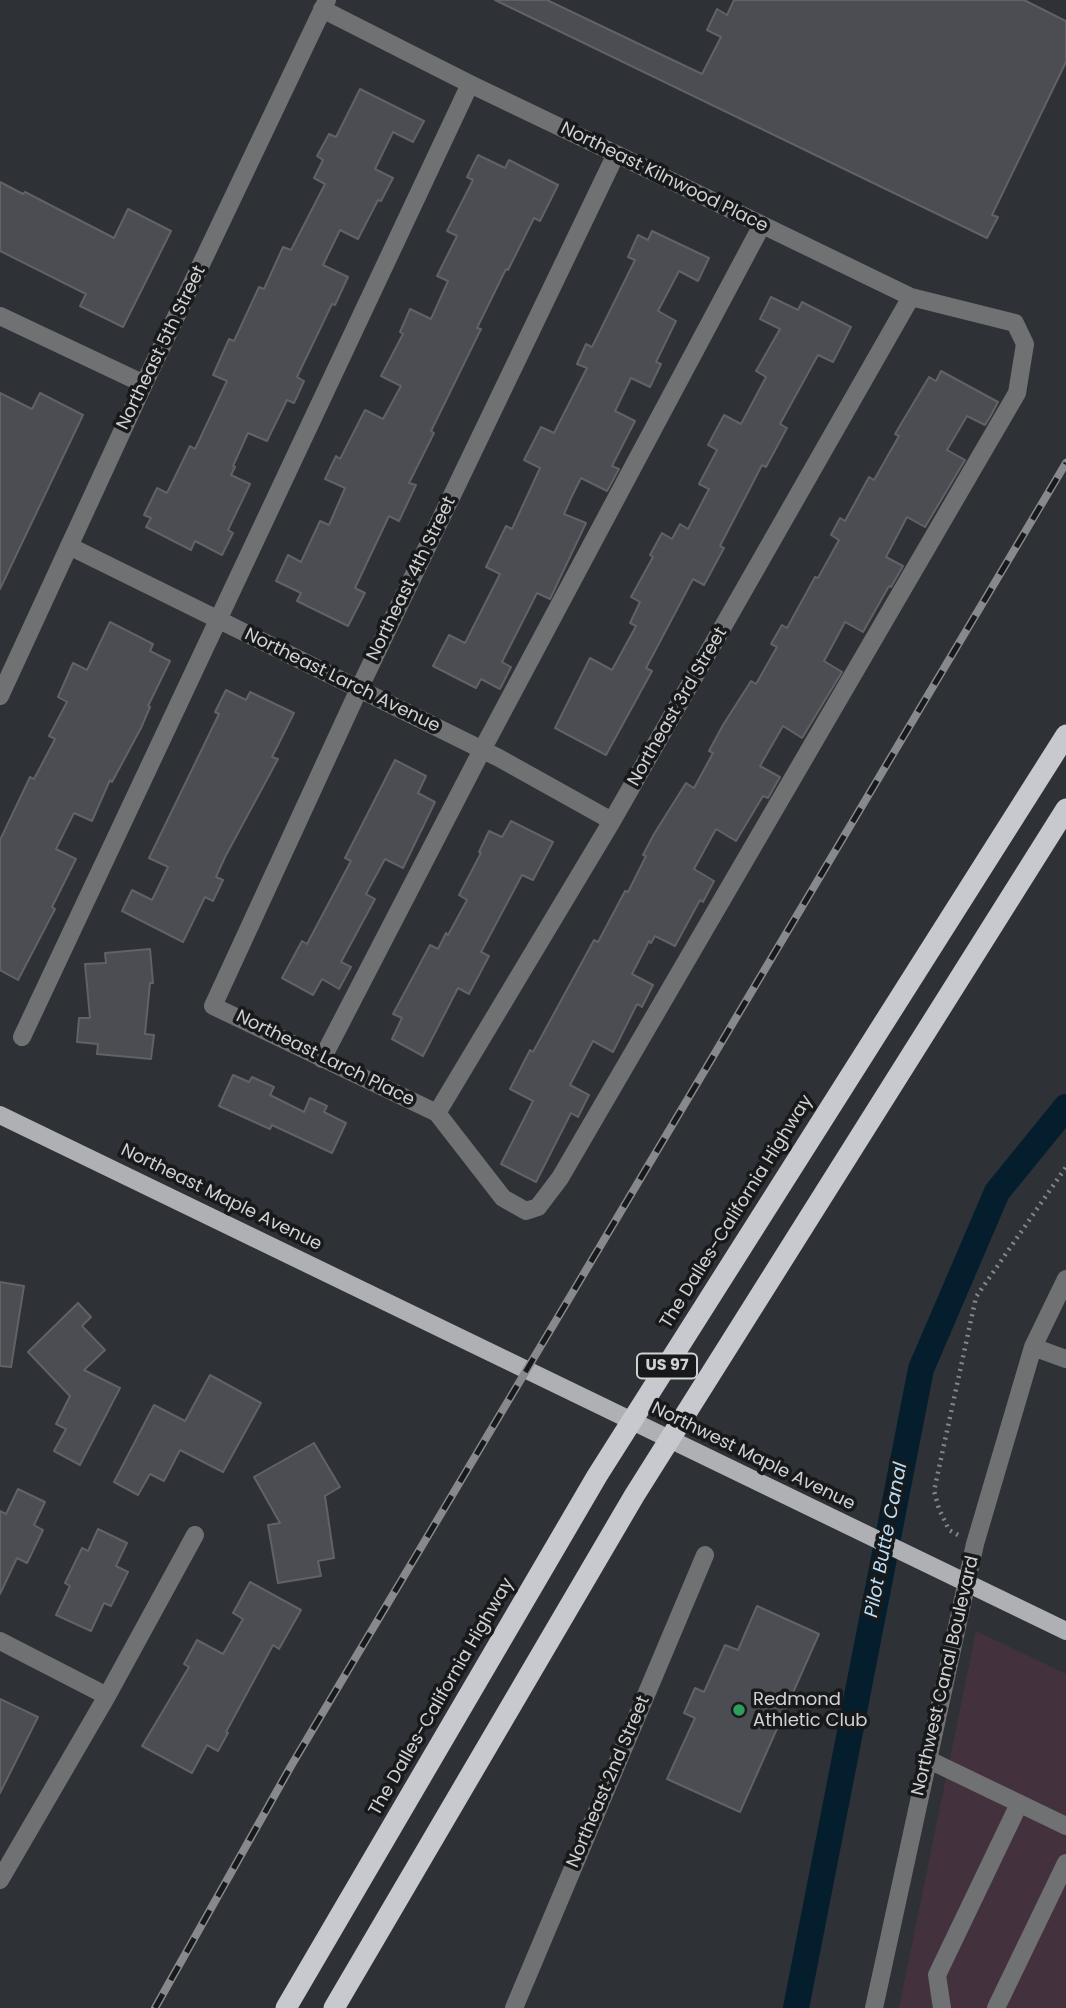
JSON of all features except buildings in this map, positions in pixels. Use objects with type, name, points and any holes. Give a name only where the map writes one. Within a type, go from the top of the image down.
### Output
[{"type":"highway","name":"The Dalles-California Highway","points":[[286,2008],[597,1476],[1066,735]]},
{"type":"highway","name":"US 97","points":[[334,2008],[634,1496],[1060,825],[1066,809]]},
{"type":"main road","name":"Northeast Maple Avenue","points":[[0,1115],[202,1211],[422,1321]]},
{"type":"main road","name":"Northwest Maple Avenue","points":[[422,1321],[1066,1631]]},
{"type":"street","name":"Northeast Kilnwood Place","points":[[324,5],[470,83],[911,297],[1016,323],[1025,344],[1017,393],[819,736],[560,1178],[545,1199],[538,1207],[526,1211],[503,1198],[437,1113]]},
{"type":"street","name":"Northeast 5th Street","points":[[1,690],[324,5]]},
{"type":"street","points":[[22,1037],[470,83]]},
{"type":"street","name":"Northeast 4th Street","points":[[213,1006],[359,690],[616,154]]},
{"type":"street","points":[[322,1059],[482,750],[762,225]]},
{"type":"street","name":"Northeast 3rd Street","points":[[437,1113],[612,821],[911,297]]},
{"type":"street","points":[[0,316],[144,384]]},
{"type":"street","name":"Northeast Larch Avenue","points":[[69,546],[482,750],[612,821]]},
{"type":"street","name":"Northeast Larch Place","points":[[213,1006],[437,1113]]},
{"type":"street","name":"Northwest Canal Boulevard","points":[[874,2008],[975,1544],[1033,1347],[1066,1279]]},
{"type":"street","points":[[1033,1347],[1066,1359]]},
{"type":"street","points":[[0,1880],[107,1696],[195,1535]]},
{"type":"street","name":"Northeast 2nd Street","points":[[514,2008],[705,1555]]},
{"type":"street","points":[[0,1641],[107,1696]]},
{"type":"street","points":[[927,1759],[1066,1826]]},
{"type":"street","points":[[942,2008],[937,1976],[1020,1804]]},
{"type":"street","points":[[996,2008],[1066,1863]]},
{"type":"path","points":[[975,1544],[949,1530],[934,1491],[976,1297],[1066,1167]]},
{"type":"shaded area","points":[[976,1631],[1066,1674],[1066,2008],[899,2008]]},
{"type":"waterway","name":"Pilot Butte Canal","points":[[796,2008],[921,1369],[997,1192],[1066,1107]]},
{"type":"railway","points":[[155,2008],[291,1766],[1066,463]]},
{"type":"place","name":"Redmond Athletic Club","points":[[739,1710]]}]
